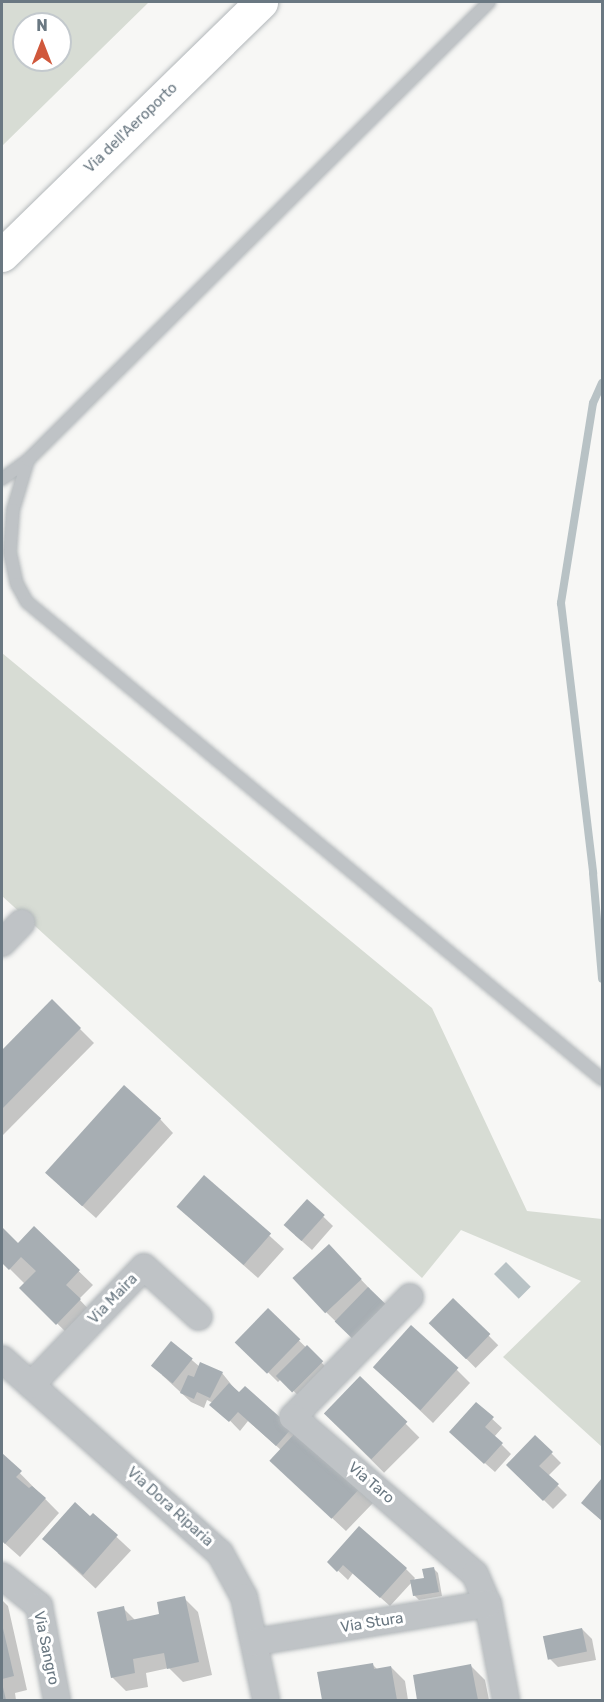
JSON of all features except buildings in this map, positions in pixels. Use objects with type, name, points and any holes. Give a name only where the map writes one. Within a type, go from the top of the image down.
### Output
[{"type":"street","name":"Via dell'Aeroporto","points":[[2,255],[261,2]]},
{"type":"street","points":[[2,943],[21,923]]},
{"type":"street","name":"Via Maira","points":[[31,1385],[144,1267],[199,1317]]},
{"type":"street","name":"Via Taro","points":[[410,1297],[293,1417],[465,1564],[482,1585],[488,1604],[506,1701]]},
{"type":"street","name":"Via Dora Riparia","points":[[2,1359],[220,1553],[240,1585],[255,1642],[266,1701]]},
{"type":"street","name":"Via Sangro","points":[[2,1576],[39,1606],[57,1701]]},
{"type":"street","name":"Via Stura","points":[[255,1642],[488,1604]]},
{"type":"lane","points":[[2,479],[28,460],[489,2]]},
{"type":"lane","points":[[28,460],[14,510],[10,552],[17,584],[27,602],[603,1079]]},
{"type":"shaded area","points":[[2,2],[149,2],[2,146]]},
{"type":"shaded area","points":[[2,653],[432,1008],[527,1211],[602,1219],[602,1447],[503,1357],[581,1281],[461,1230],[422,1278],[2,896]]},
{"type":"shaded area","points":[[506,1262],[531,1287],[519,1299],[494,1274]]},
{"type":"waterway","points":[[602,383],[593,403],[561,603],[593,873],[602,979]]}]
